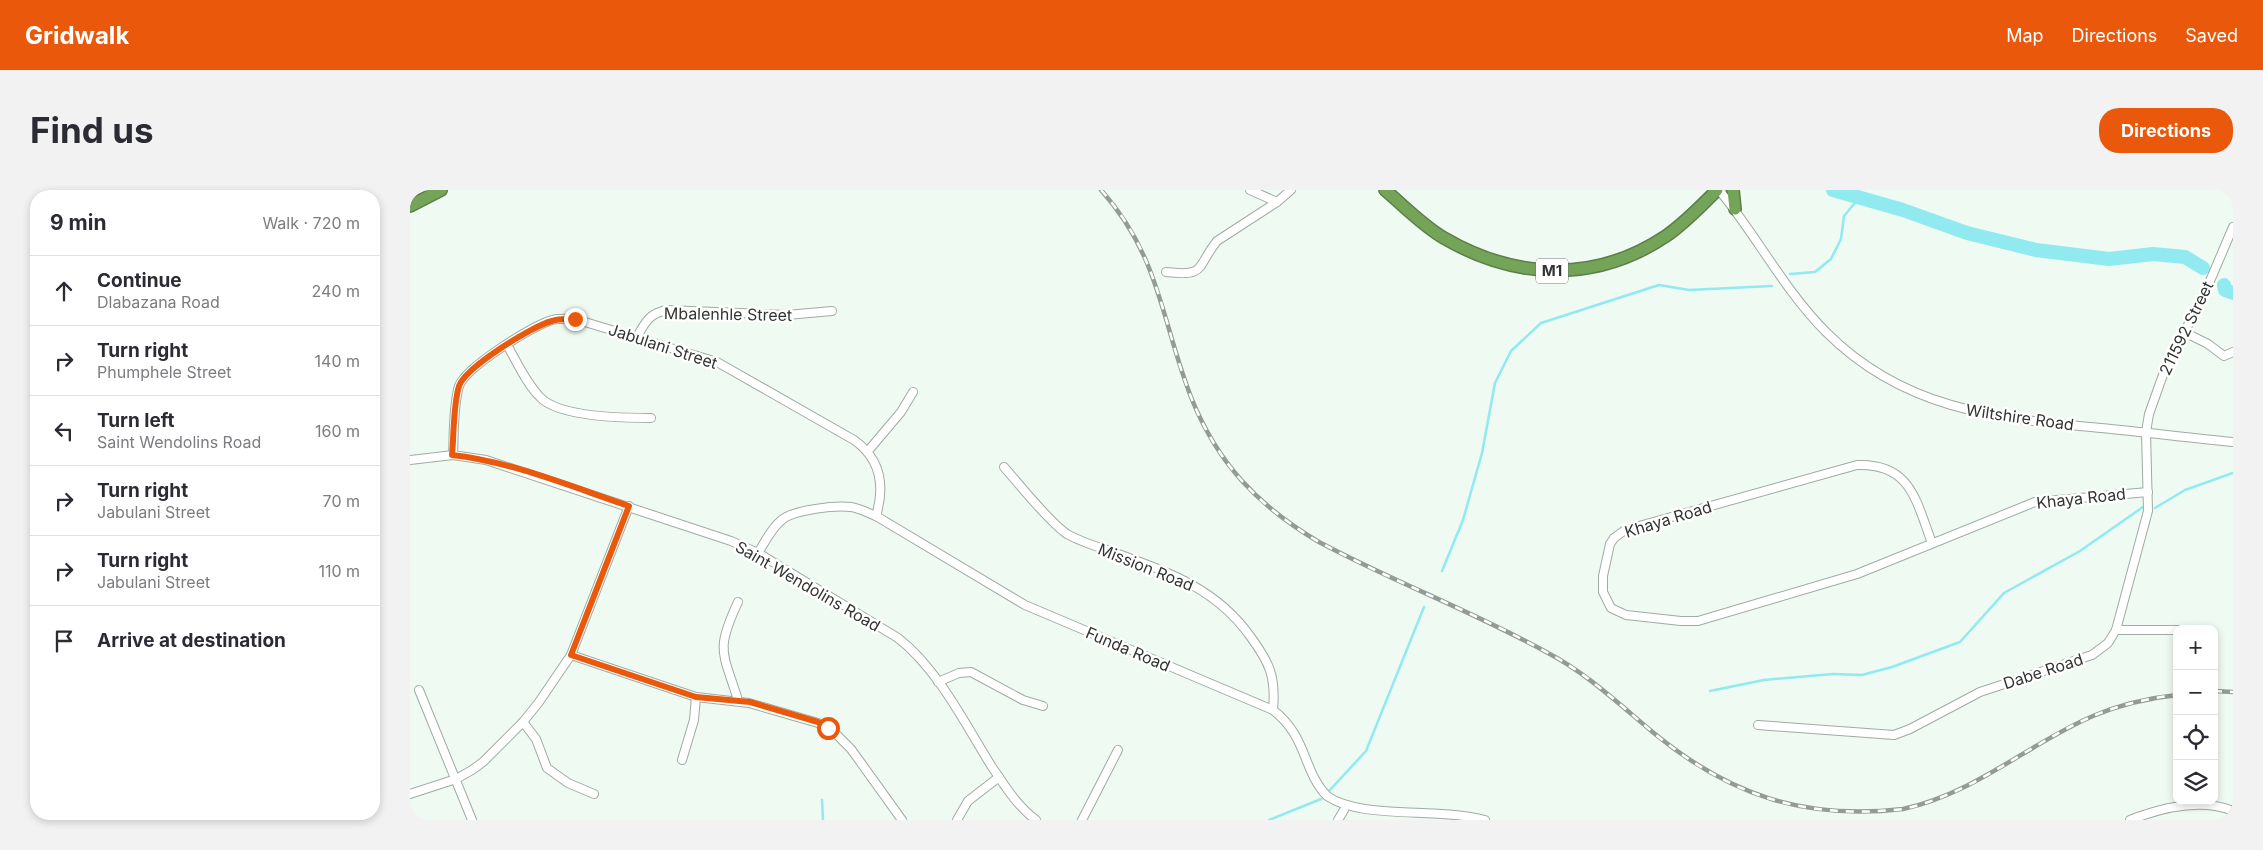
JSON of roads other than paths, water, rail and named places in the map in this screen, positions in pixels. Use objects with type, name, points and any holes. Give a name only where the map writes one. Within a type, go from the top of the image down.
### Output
[{"type":"highway","points":[[410,206],[441,190]]},
{"type":"highway","name":"M1","points":[[1385,190],[1442,237],[1468,251],[1499,262],[1550,271],[1586,269],[1612,264],[1638,253],[1668,235],[1718,190]]},
{"type":"highway","points":[[1733,190],[1735,209]]},
{"type":"street","points":[[1250,190],[1277,202]]},
{"type":"street","points":[[1166,272],[1187,274],[1199,269],[1217,241],[1277,202],[1291,190]]},
{"type":"street","name":"Wiltshire Road","points":[[1718,190],[1735,209],[1783,280],[1825,331],[1856,358],[1889,380],[1923,396],[1967,411],[2054,424],[2233,442]]},
{"type":"street","name":"211592 Street","points":[[2146,432],[2149,414],[2164,372],[2233,227]]},
{"type":"street","name":"Mbalenhle Street","points":[[638,337],[645,322],[651,315],[667,310],[787,315],[832,310]]},
{"type":"street","name":"Jabulani Street","points":[[452,455],[459,387],[463,378],[470,370],[540,325],[561,319],[575,319],[717,362],[854,440],[868,451],[880,477],[881,500],[876,516]]},
{"type":"street","points":[[2184,332],[2211,346],[2224,356],[2233,352]]},
{"type":"street","points":[[507,345],[536,393],[549,404],[568,410],[618,418],[651,418]]},
{"type":"street","points":[[868,451],[900,412],[913,392]]},
{"type":"street","name":"Dabe Road","points":[[1758,725],[1894,735],[1980,692],[2092,656],[2108,643],[2116,630],[2146,524],[2148,492],[2146,432]]},
{"type":"street","name":"Saint Wendolins Road","points":[[410,460],[452,455],[486,460],[523,470],[629,506],[731,541],[758,553],[898,638],[918,656],[938,682],[1014,799],[1036,820]]},
{"type":"street","name":"Khaya Road","points":[[1932,543],[1917,504],[1902,479],[1884,467],[1871,464],[1857,465],[1625,530],[1614,538],[1610,544],[1603,576],[1603,592],[1612,608],[1620,613],[1681,621],[1698,621],[1857,574],[2035,502],[2148,492]]},
{"type":"street","name":"Mission Road","points":[[1004,467],[1064,532],[1080,540],[1174,575],[1208,594],[1229,610],[1268,661],[1275,690],[1274,710]]},
{"type":"street","points":[[410,794],[456,779],[483,762],[540,702],[571,655],[629,506]]},
{"type":"street","name":"Funda Road","points":[[758,553],[774,528],[784,518],[795,514],[852,507],[876,516],[1025,605],[1274,710],[1291,726],[1297,736],[1320,788],[1326,796],[1344,810],[1371,817],[1432,815],[1463,816],[1484,820]]},
{"type":"street","points":[[738,602],[728,623],[722,649],[726,668],[738,700]]},
{"type":"street","points":[[2116,630],[2173,630]]},
{"type":"street","points":[[571,655],[696,697],[738,700],[818,722],[833,731],[851,749],[902,820]]},
{"type":"street","points":[[938,682],[960,673],[971,672],[1023,700],[1043,706]]},
{"type":"street","points":[[420,690],[472,820]]},
{"type":"street","points":[[682,760],[695,715],[696,697]]},
{"type":"street","points":[[523,722],[536,739],[547,768],[568,783],[594,794]]},
{"type":"street","points":[[1082,820],[1118,750]]},
{"type":"street","points":[[957,820],[968,801],[999,777]]},
{"type":"street","points":[[2130,820],[2178,807],[2202,804],[2233,811]]},
{"type":"street","points":[[1338,820],[1344,810]]},
{"type":"waterway","points":[[1833,190],[1903,210],[1967,233],[2036,250],[2109,259],[2153,254],[2185,257],[2203,268]]},
{"type":"waterway","points":[[1790,274],[1815,272],[1831,259],[1841,239],[1844,216],[1859,198]]},
{"type":"waterway","points":[[1442,571],[1463,520],[1482,453],[1495,383],[1511,351],[1541,323],[1659,285],[1689,290],[1772,286]]},
{"type":"waterway","points":[[2224,285],[2225,290],[2233,293]]},
{"type":"waterway","points":[[2155,508],[2185,490],[2233,473]]},
{"type":"waterway","points":[[1710,691],[1764,680],[1833,674],[1862,675],[1892,667],[1960,642],[2004,593],[2080,551],[2143,507]]},
{"type":"waterway","points":[[1329,791],[1366,751],[1424,607]]},
{"type":"waterway","points":[[1269,820],[1321,799]]},
{"type":"waterway","points":[[822,800],[823,820]]},
{"type":"railway","points":[[1101,190],[1121,215],[1136,239],[1147,264],[1157,289],[1181,369],[1201,421],[1227,462],[1259,498],[1297,528],[1319,542],[1347,557],[1492,624],[1563,661],[1590,680],[1683,755],[1741,788],[1771,799],[1834,811],[1903,809],[1929,802],[1954,792],[2069,727],[2093,716],[2134,702],[2173,696]]},
{"type":"railway","points":[[2218,691],[2233,692]]}]
